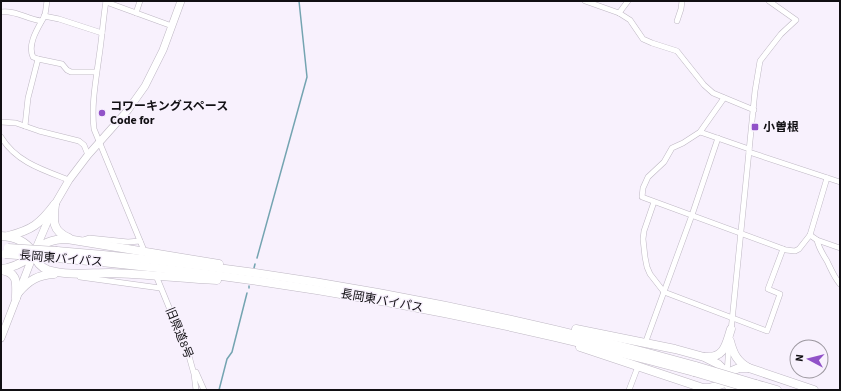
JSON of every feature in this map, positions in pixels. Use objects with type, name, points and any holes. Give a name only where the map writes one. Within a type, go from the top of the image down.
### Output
[{"type":"highway","points":[[3,236],[23,232],[32,228],[49,212],[55,204]]},
{"type":"highway","points":[[55,204],[54,222],[56,229],[62,234],[78,240]]},
{"type":"highway","points":[[3,236],[17,238],[28,244],[38,263],[43,268],[71,274]]},
{"type":"highway","points":[[1,270],[25,262],[34,254],[40,245],[54,240],[78,240],[231,266],[258,274]]},
{"type":"highway","name":"長岡東バイパス","points":[[4,251],[57,255],[335,292],[449,313],[695,369]]},
{"type":"highway","name":"長岡東バイパス","points":[[57,255],[116,256],[258,274],[394,296],[467,310],[603,341],[756,387],[777,390]]},
{"type":"highway","points":[[1,270],[10,272],[14,276],[17,285],[17,296]]},
{"type":"highway","points":[[17,296],[25,285],[36,277],[47,274],[110,273],[232,282],[250,280]]},
{"type":"highway","points":[[467,310],[623,338],[675,349],[704,357],[718,364],[727,373],[739,368],[749,368]]},
{"type":"highway","points":[[449,313],[501,328],[546,338],[597,352],[705,389],[728,388]]},
{"type":"highway","points":[[704,357],[719,354],[723,350],[728,342],[731,329]]},
{"type":"highway","points":[[730,341],[733,352],[739,361],[749,368],[814,390]]},
{"type":"main road","points":[[1,338],[55,204],[69,180],[88,155],[128,110],[145,86],[163,50],[181,1]]},
{"type":"street","points":[[46,1],[42,18],[35,32],[32,49],[34,57],[62,64],[71,72],[96,72]]},
{"type":"street","points":[[143,248],[95,134],[93,120],[96,72],[106,1],[172,26]]},
{"type":"street","points":[[136,13],[140,1]]},
{"type":"street","points":[[585,1],[619,13],[630,20],[643,39],[652,44],[677,51],[704,85],[713,93],[754,110]]},
{"type":"street","points":[[619,13],[628,1]]},
{"type":"street","points":[[677,21],[682,1]]},
{"type":"street","points":[[728,388],[727,373],[732,318],[760,61],[781,34],[796,20],[769,1]]},
{"type":"street","points":[[1,12],[11,11],[33,20],[42,18],[59,19],[102,33]]},
{"type":"street","points":[[25,126],[28,98],[38,59]]},
{"type":"street","points":[[724,98],[700,132],[672,148],[664,162],[648,178],[643,188],[642,197],[783,249],[795,251],[810,235],[827,178]]},
{"type":"street","points":[[1,122],[12,122],[39,131],[82,142],[88,155]]},
{"type":"street","points":[[700,132],[749,151],[840,182]]},
{"type":"street","points":[[1,137],[7,147],[25,162],[38,169],[69,180]]},
{"type":"street","points":[[646,341],[692,215],[718,138]]},
{"type":"street","points":[[654,202],[644,231],[643,239],[647,267],[650,274],[664,292],[767,331],[780,294],[768,289],[783,249]]},
{"type":"street","points":[[810,235],[817,240],[840,248]]},
{"type":"street","points":[[78,240],[89,238],[128,242],[140,241]]},
{"type":"street","points":[[817,240],[819,249],[833,275],[840,284]]},
{"type":"street","points":[[71,274],[79,277],[160,288]]},
{"type":"street","name":"旧県道8号","points":[[157,278],[189,356],[194,374],[196,390]]},
{"type":"street","points":[[189,356],[204,390]]},
{"type":"street","points":[[629,390],[637,369]]},
{"type":"waterway","points":[[257,258],[307,77],[299,1]]},
{"type":"waterway","points":[[254,268],[255,264]]},
{"type":"waterway","points":[[219,390],[227,359],[232,352],[247,293]]},
{"type":"place","name":"コワーキングスペース Code for","points":[[102,113]]},
{"type":"place","name":"小曽根","points":[[755,127]]}]
